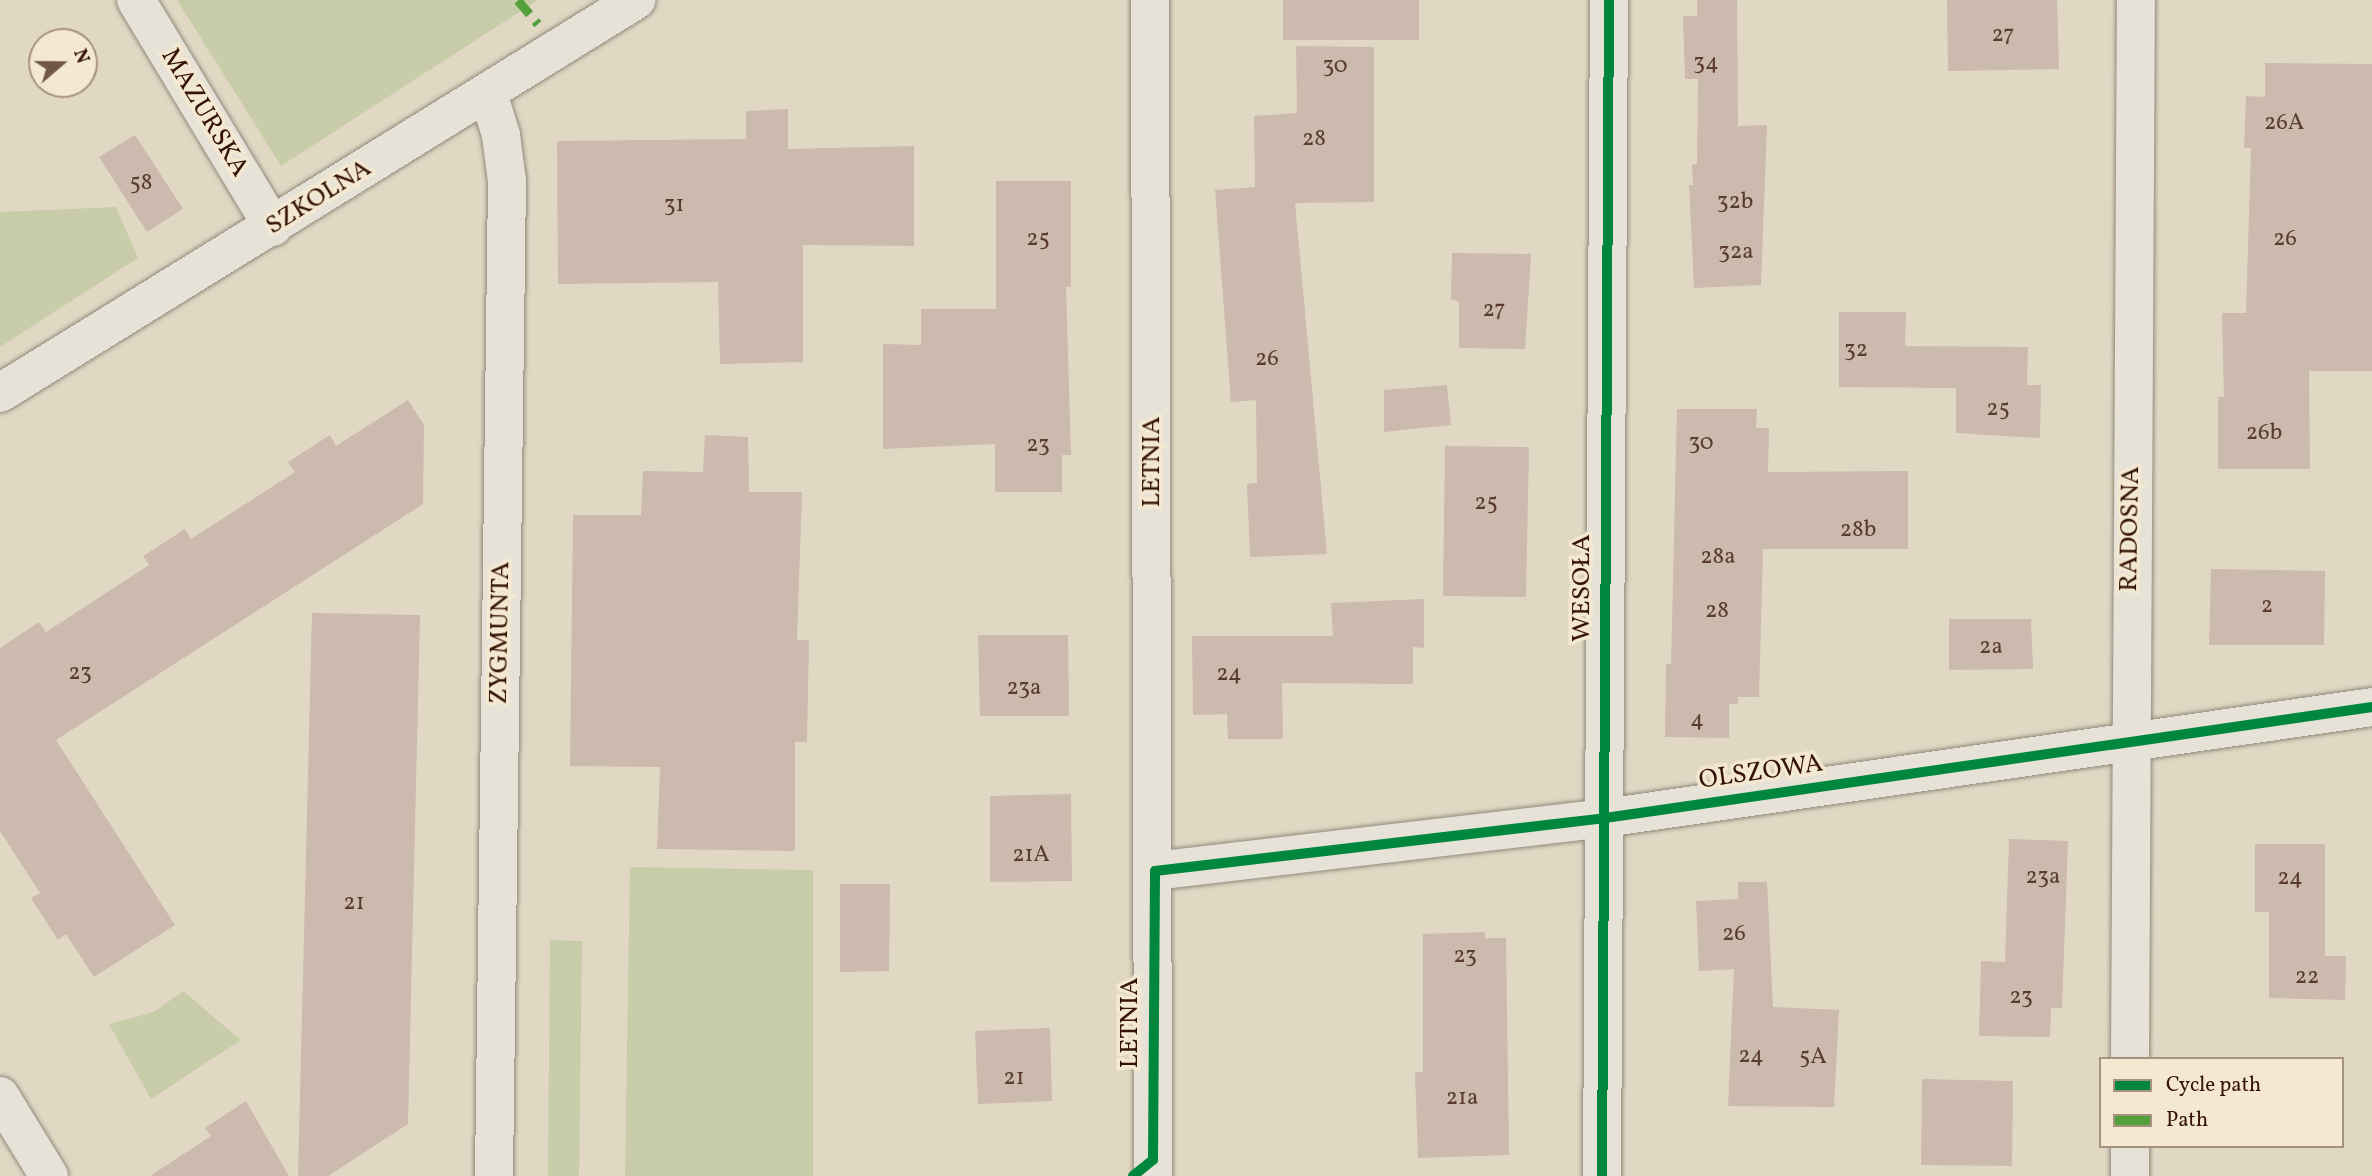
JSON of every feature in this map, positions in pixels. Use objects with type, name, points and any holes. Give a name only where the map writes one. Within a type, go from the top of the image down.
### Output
[{"type":"street","name":"MAZURSKA","points":[[136,0],[273,227]]},
{"type":"street","name":"SZKOLNA","points":[[0,393],[273,227],[636,0]]},
{"type":"street","name":"LETNIA","points":[[1146,1171],[1155,870],[1150,0]]},
{"type":"street","name":"WESOŁA","points":[[1602,1176],[1609,0]]},
{"type":"street","name":"RADOSNA","points":[[2130,1057],[2129,745],[2136,0]]},
{"type":"street","name":"ZYGMUNTA","points":[[488,93],[501,135],[507,181],[494,1176]]},
{"type":"street","name":"OLSZOWA","points":[[1155,870],[1605,818],[2129,745],[2372,707]]},
{"type":"street","points":[[0,1096],[49,1176]]},
{"type":"street","points":[[2130,1148],[2130,1176]]},
{"type":"green space","points":[[177,0],[538,0],[281,166]]},
{"type":"green space","points":[[116,207],[138,258],[0,347],[0,212]]},
{"type":"green space","points":[[630,867],[813,870],[813,1176],[625,1176]]},
{"type":"green space","points":[[550,940],[582,941],[579,1176],[548,1176]]},
{"type":"green space","points":[[183,991],[241,1040],[151,1099],[109,1024],[154,1012]]},
{"type":"building","points":[[1283,0],[1419,0],[1419,40],[1283,40]]},
{"type":"building","points":[[1697,0],[1737,0],[1738,126],[1767,125],[1761,285],[1694,288],[1689,185],[1693,185],[1692,165],[1697,164],[1698,79],[1685,79],[1683,16],[1697,16]]},
{"type":"building","points":[[1947,0],[2057,0],[2059,69],[1948,71]]},
{"type":"building","points":[[1296,46],[1374,47],[1374,202],[1295,203],[1327,554],[1250,557],[1247,484],[1257,483],[1256,400],[1231,402],[1215,190],[1255,187],[1254,116],[1297,113]]},
{"type":"building","points":[[2265,63],[2372,64],[2372,371],[2309,371],[2310,469],[2218,469],[2218,397],[2224,397],[2222,313],[2246,313],[2251,148],[2244,148],[2246,96],[2265,97]]},
{"type":"building","points":[[788,109],[788,149],[914,146],[914,246],[803,245],[803,362],[720,364],[718,282],[558,284],[557,141],[746,139],[746,111]]},
{"type":"building","points":[[135,135],[183,209],[147,232],[99,157]]},
{"type":"building","points":[[996,181],[1071,181],[1071,287],[1066,287],[1071,455],[1062,455],[1062,492],[995,492],[995,444],[883,449],[883,344],[921,345],[921,309],[996,309]]},
{"type":"building","points":[[1452,253],[1531,254],[1525,349],[1459,348],[1459,301],[1451,300]]},
{"type":"building","points":[[1839,312],[1906,312],[1905,346],[2028,347],[2027,385],[2041,385],[2040,438],[1956,433],[1956,388],[1839,387]]},
{"type":"building","points":[[1447,385],[1451,425],[1384,432],[1384,390]]},
{"type":"building","points":[[408,400],[424,425],[423,504],[56,740],[175,925],[94,977],[66,934],[58,940],[31,898],[40,893],[0,831],[0,648],[39,622],[46,632],[149,565],[143,556],[185,529],[191,539],[295,472],[288,462],[330,435],[336,446]]},
{"type":"building","points":[[1677,409],[1757,409],[1756,428],[1769,428],[1768,472],[1908,471],[1908,549],[1763,549],[1759,697],[1738,697],[1738,704],[1729,704],[1729,738],[1665,737],[1666,664],[1671,664]]},
{"type":"building","points":[[705,435],[748,437],[749,492],[802,492],[797,640],[809,640],[807,742],[795,742],[795,851],[657,849],[660,767],[570,766],[573,515],[641,515],[643,471],[703,472]]},
{"type":"building","points":[[1445,446],[1529,447],[1526,597],[1443,596]]},
{"type":"building","points":[[2211,569],[2325,571],[2324,645],[2209,645]]},
{"type":"building","points":[[1424,599],[1424,648],[1413,647],[1413,684],[1282,683],[1283,739],[1228,739],[1227,714],[1193,715],[1192,636],[1333,636],[1331,603]]},
{"type":"building","points":[[312,613],[420,615],[408,1124],[328,1176],[298,1176]]},
{"type":"building","points":[[1949,619],[2031,619],[2033,669],[1949,670]]},
{"type":"building","points":[[978,635],[1068,635],[1069,716],[980,716]]},
{"type":"building","points":[[1071,794],[1072,881],[990,882],[990,796]]},
{"type":"building","points":[[2009,839],[2068,841],[2062,1008],[2051,1008],[2050,1037],[1979,1036],[1981,961],[2005,962]]},
{"type":"building","points":[[2255,844],[2325,844],[2325,956],[2346,956],[2345,1000],[2269,998],[2269,912],[2255,912]]},
{"type":"building","points":[[1738,882],[1767,882],[1773,1007],[1839,1010],[1834,1107],[1728,1106],[1734,969],[1699,971],[1696,901],[1738,899]]},
{"type":"building","points":[[840,884],[890,884],[889,971],[840,972]]},
{"type":"building","points":[[1485,932],[1485,938],[1506,938],[1509,1155],[1418,1158],[1415,1072],[1423,1072],[1423,934]]},
{"type":"building","points":[[1050,1028],[1052,1101],[978,1104],[975,1031]]},
{"type":"building","points":[[1922,1079],[2013,1081],[2012,1166],[1921,1165]]},
{"type":"building","points":[[246,1101],[289,1176],[150,1176],[211,1136],[205,1128]]},
{"type":"marked path","points":[[518,0],[538,24]]},
{"type":"cycle path","points":[[1602,1176],[1609,0]]},
{"type":"cycle path","points":[[1133,1176],[1153,1160],[1155,871],[1605,818],[2372,707]]}]
